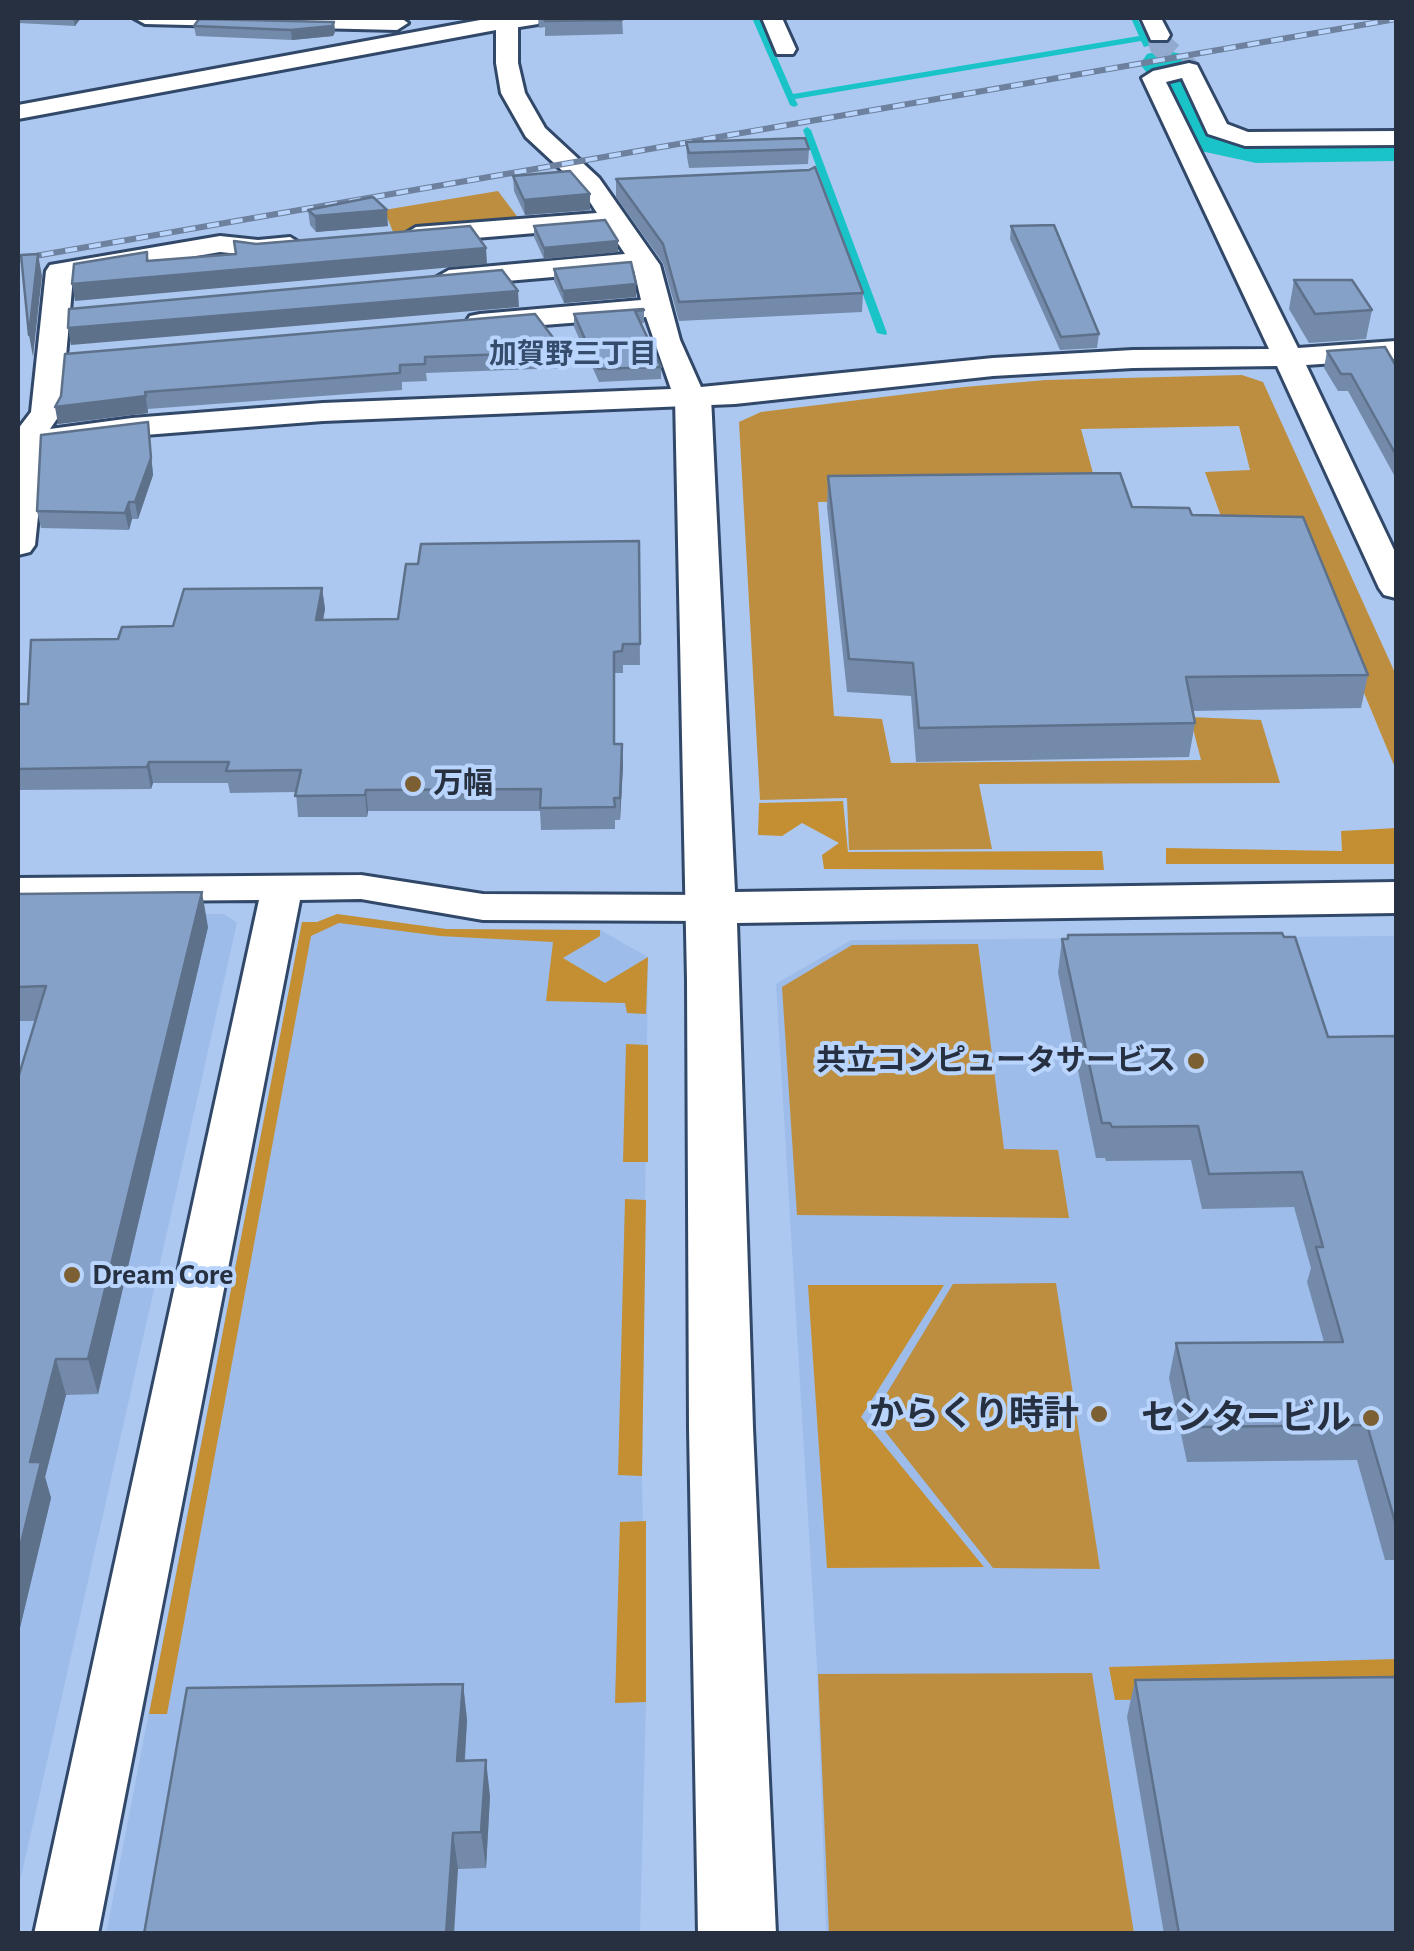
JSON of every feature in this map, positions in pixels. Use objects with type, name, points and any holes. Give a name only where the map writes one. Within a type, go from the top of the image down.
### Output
[{"type":"street","points":[[145,18],[514,19]]},
{"type":"street","points":[[772,18],[785,49]]},
{"type":"street","points":[[171,66],[198,19]]},
{"type":"street","points":[[18,112],[171,66],[514,19]]},
{"type":"street","points":[[514,19],[507,63],[513,93],[535,132],[590,184],[643,261],[677,368],[693,397],[711,908],[721,1428],[737,1934]]},
{"type":"street","points":[[1396,138],[1245,138],[1228,134],[1217,129],[1189,70],[1153,78],[1182,142],[1194,156],[1396,588]]},
{"type":"street","points":[[1194,156],[1396,155]]},
{"type":"street","points":[[590,184],[630,182]]},
{"type":"street","points":[[396,236],[614,218]]},
{"type":"street","points":[[18,545],[26,488],[21,442],[46,413],[61,358],[56,315],[60,271],[220,244],[258,248],[317,243]]},
{"type":"street","points":[[428,280],[643,261]]},
{"type":"street","points":[[444,325],[659,306]]},
{"type":"street","points":[[56,315],[92,312]]},
{"type":"street","points":[[21,442],[132,427],[323,412],[788,391],[993,367],[1133,359],[1288,358],[1396,350]]},
{"type":"street","points":[[18,890],[360,886],[483,906],[711,908],[1396,897]]},
{"type":"street","points":[[66,1934],[282,888]]},
{"type":"shaded area","points":[[498,191],[522,223],[394,234],[384,210]]},
{"type":"shaded area","points":[[1242,375],[1263,382],[1396,675],[1396,770],[1298,534],[1227,533],[1205,472],[1250,470],[1239,426],[1081,429],[1100,499],[818,502],[834,716],[882,719],[891,763],[1201,760],[1190,717],[1261,720],[1280,783],[979,784],[992,849],[849,850],[847,798],[760,800],[739,422],[761,412],[964,387],[1046,380]]},
{"type":"shaded area","points":[[843,801],[848,852],[1102,851],[1104,870],[824,869],[822,855],[839,843],[802,823],[782,836],[758,835],[759,803]]},
{"type":"shaded area","points":[[1396,828],[1396,864],[1166,864],[1166,848],[1342,851],[1341,831]]},
{"type":"shaded area","points":[[18,914],[224,914],[237,923],[18,1890]]},
{"type":"shaded area","points":[[337,914],[446,929],[600,930],[648,957],[642,1476],[646,1702],[640,1933],[106,1934],[302,922],[317,922]]},
{"type":"shaded area","points":[[337,914],[446,929],[600,930],[600,936],[563,958],[605,983],[648,957],[646,1014],[627,1013],[625,1003],[546,1001],[553,942],[440,936],[339,923],[311,936],[167,1714],[149,1714],[302,922],[317,922]]},
{"type":"shaded area","points":[[1396,936],[1396,1933],[826,1933],[817,1666],[776,984],[851,940]]},
{"type":"shaded area","points":[[978,944],[1004,1149],[1058,1150],[1069,1218],[797,1215],[782,987],[852,945]]},
{"type":"shaded area","points":[[626,1044],[648,1045],[648,1162],[623,1162]]},
{"type":"shaded area","points":[[625,1199],[646,1200],[642,1476],[618,1475]]},
{"type":"shaded area","points":[[1056,1283],[1100,1569],[993,1568],[873,1416],[953,1284]]},
{"type":"shaded area","points":[[808,1285],[944,1285],[861,1417],[984,1567],[827,1568]]},
{"type":"shaded area","points":[[646,1521],[646,1702],[615,1703],[620,1522]]},
{"type":"shaded area","points":[[1396,1659],[1396,1695],[1115,1700],[1109,1667]]},
{"type":"shaded area","points":[[1092,1673],[1134,1933],[829,1933],[818,1674]]},
{"type":"building","points":[[622,18],[622,20],[545,21]]},
{"type":"building","points":[[199,19],[334,22],[332,26],[291,30],[194,26]]},
{"type":"building","points":[[805,138],[809,149],[689,153],[686,142]]},
{"type":"building","points":[[815,167],[863,293],[679,302],[663,244],[616,179],[809,170]]},
{"type":"building","points":[[570,171],[590,194],[524,200],[513,176]]},
{"type":"building","points":[[373,197],[387,210],[315,216],[308,210]]},
{"type":"building","points":[[605,220],[618,241],[544,248],[534,226]]},
{"type":"building","points":[[1054,225],[1099,334],[1061,337],[1011,226]]},
{"type":"building","points":[[470,226],[486,248],[72,284],[74,264],[147,252],[147,261],[236,254],[234,241],[256,244]]},
{"type":"building","points":[[38,254],[29,335],[21,255]]},
{"type":"building","points":[[631,262],[636,284],[563,291],[554,269]]},
{"type":"building","points":[[502,270],[518,291],[68,328],[69,309]]},
{"type":"building","points":[[1294,280],[1352,280],[1372,310],[1315,314]]},
{"type":"building","points":[[643,309],[635,311],[661,367],[598,369],[574,314]]},
{"type":"building","points":[[535,314],[564,352],[425,357],[425,364],[400,365],[400,373],[145,392],[146,396],[55,407],[61,396],[65,354]]},
{"type":"building","points":[[1385,347],[1396,366],[1396,455],[1351,374],[1341,374],[1327,351]]},
{"type":"building","points":[[148,422],[151,458],[135,502],[129,502],[125,513],[37,511],[41,435]]},
{"type":"building","points":[[1120,473],[1132,507],[1189,508],[1192,515],[1303,517],[1368,675],[1186,677],[1195,723],[919,728],[913,663],[849,659],[828,476]]},
{"type":"building","points":[[639,541],[640,644],[623,644],[622,651],[614,652],[614,744],[622,744],[620,798],[614,798],[615,807],[540,808],[541,789],[366,790],[365,795],[295,796],[301,770],[226,771],[229,762],[18,769],[18,704],[28,704],[31,640],[118,639],[122,627],[173,626],[184,589],[322,588],[316,620],[398,619],[406,564],[418,564],[421,544]]},
{"type":"building","name":"Dream Core","points":[[202,892],[88,1359],[56,1359],[30,1462],[41,1462],[18,1555],[18,1078],[46,986],[18,987],[18,894]]},
{"type":"building","points":[[1282,933],[1284,937],[1295,937],[1328,1037],[1396,1036],[1396,1525],[1367,1425],[1195,1427],[1176,1343],[1343,1342],[1316,1247],[1323,1247],[1302,1172],[1209,1174],[1198,1126],[1112,1127],[1102,1123],[1062,939],[1068,939],[1068,935]]},
{"type":"building","points":[[1396,1677],[1396,1934],[1179,1934],[1135,1680]]},
{"type":"building","points":[[463,1684],[457,1761],[486,1760],[481,1832],[453,1833],[446,1934],[144,1934],[187,1688]]},
{"type":"waterway","points":[[756,18],[794,105]]},
{"type":"waterway","points":[[1134,18],[1144,38]]},
{"type":"waterway","points":[[791,97],[1144,38]]},
{"type":"waterway","points":[[1144,38],[1147,45]]},
{"type":"waterway","points":[[1164,64],[1176,77],[1198,130],[1214,139],[1256,147],[1396,146]]},
{"type":"waterway","points":[[807,130],[882,333]]},
{"type":"tunnel","points":[[1159,35],[1161,45],[1189,70]]},
{"type":"railway","points":[[18,259],[1396,19]]},
{"type":"place","name":"万幅","points":[[413,784]]},
{"type":"place","name":"共立コンピュータサービス","points":[[1196,1061]]},
{"type":"place","name":"Dream Core","points":[[72,1275]]},
{"type":"place","name":"からくり時計","points":[[1099,1414]]},
{"type":"place","name":"センタービル","points":[[1371,1418]]},
{"type":"district","name":"加賀野三丁目","points":[[573,355]]}]
